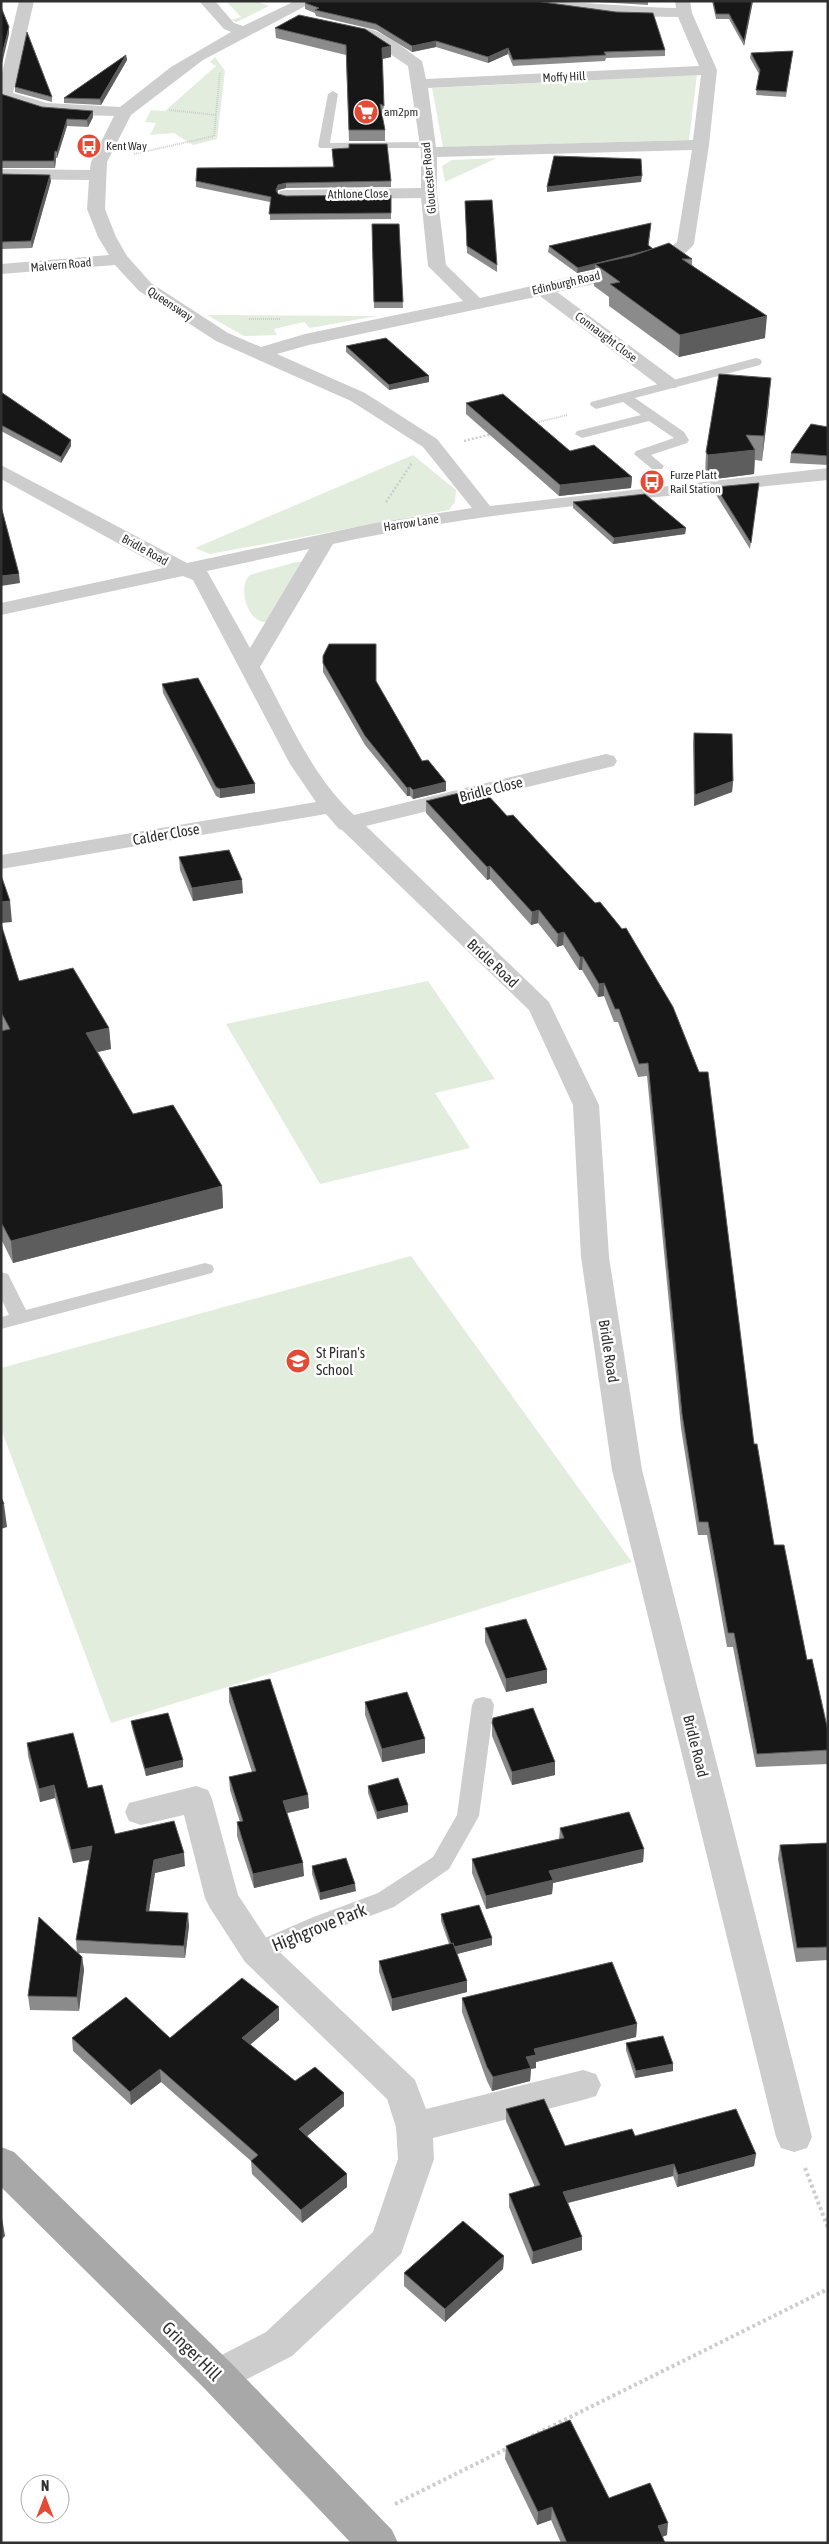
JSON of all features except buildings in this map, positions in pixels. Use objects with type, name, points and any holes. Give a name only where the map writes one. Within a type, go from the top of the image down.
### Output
[{"type":"main road","name":"Gringer Hill","points":[[1,2163],[218,2376],[366,2529]]},
{"type":"street","points":[[27,1],[5,95],[21,104],[46,108],[127,109]]},
{"type":"street","points":[[206,1],[229,26],[243,31]]},
{"type":"street","name":"Queensway","points":[[308,1],[243,31],[197,58],[177,70],[127,109],[98,168],[96,209],[107,237],[120,259],[145,287],[222,337],[358,397],[437,450],[484,511]]},
{"type":"street","points":[[536,1],[616,11],[683,7]]},
{"type":"street","name":"Edinburgh Road","points":[[258,354],[305,340],[543,290],[652,263],[672,255],[685,244],[701,145],[709,70],[683,7]]},
{"type":"street","points":[[280,14],[305,21]]},
{"type":"street","name":"Gloucester Road","points":[[343,29],[371,35],[416,64],[428,148],[429,193],[437,266],[475,303]]},
{"type":"street","name":"Moffy Hill","points":[[419,84],[709,70]]},
{"type":"street","points":[[428,148],[701,145]]},
{"type":"street","points":[[1,174],[98,168]]},
{"type":"street","name":"Athlone Close","points":[[286,195],[429,193]]},
{"type":"street","name":"Malvern Road","points":[[1,269],[120,259]]},
{"type":"street","name":"Connaught Close","points":[[543,290],[669,384]]},
{"type":"street","name":"Bridle Road","points":[[1,470],[171,564],[201,576],[300,764],[331,806],[347,824],[540,1006],[586,1105],[595,1258],[627,1470],[794,2137]]},
{"type":"street","name":"Harrow Lane","points":[[1,610],[375,529],[484,511],[828,474]]},
{"type":"street","points":[[250,666],[325,540]]},
{"type":"street","name":"Bridle Close","points":[[347,824],[606,762]]},
{"type":"street","name":"Calder Close","points":[[1,862],[331,806]]},
{"type":"street","points":[[141,1812],[196,1799],[222,1898],[257,1952]]},
{"type":"street","name":"Highgrove Park","points":[[218,2376],[279,2344],[388,2242],[416,2159],[414,2127],[402,2092],[257,1952]]},
{"type":"street","points":[[414,2127],[583,2085]]},
{"type":"lane","points":[[333,94],[324,146],[428,148]]},
{"type":"lane","points":[[596,406],[669,384],[756,362]]},
{"type":"lane","points":[[625,397],[682,440],[641,454],[657,466]]},
{"type":"lane","points":[[582,434],[651,416]]},
{"type":"lane","points":[[1,1323],[204,1270]]},
{"type":"lane","points":[[1,1278],[20,1318]]},
{"type":"lane","name":"Highgrove Park","points":[[257,1952],[319,1925],[386,1900],[441,1864],[468,1816],[483,1705]]},
{"type":"path","points":[[98,168],[214,136],[220,69],[197,58]]},
{"type":"path","points":[[127,109],[216,115]]},
{"type":"path","points":[[528,424],[596,406]]},
{"type":"path","points":[[375,529],[372,523],[416,458],[500,432]]},
{"type":"path","points":[[794,2137],[828,2228]]},
{"type":"path","points":[[524,2440],[828,2289]]},
{"type":"path","points":[[366,2529],[390,2507],[515,2445]]},
{"type":"green space","points":[[217,1],[256,1],[269,6],[237,22],[231,20],[241,17],[227,2],[213,3]]},
{"type":"green space","points":[[215,57],[225,71],[217,139],[193,145],[174,133],[150,135],[156,123],[145,122],[151,110],[165,111],[216,66],[210,62]]},
{"type":"green space","points":[[697,75],[689,140],[443,147],[432,88]]},
{"type":"green space","points":[[497,158],[445,182],[442,166],[452,160]]},
{"type":"green space","points":[[207,315],[377,316],[310,328],[304,322],[274,329],[277,335],[244,336]]},
{"type":"green space","points":[[413,455],[456,490],[455,502],[449,510],[210,554],[195,548]]},
{"type":"green space","points":[[309,561],[272,621],[263,622],[255,618],[248,607],[244,593],[246,580],[250,575],[296,562]]},
{"type":"green space","points":[[428,981],[495,1079],[435,1093],[470,1148],[320,1184],[226,1024]]},
{"type":"green space","points":[[411,1256],[632,1562],[111,1723],[1,1429],[1,1368]]},
{"type":"place","name":"am2pm","points":[[366,112]]},
{"type":"place","name":"Kent Way","points":[[89,146]]},
{"type":"place","name":"Furze Platt Rail Station","points":[[652,482]]},
{"type":"place","name":"St Piran's School","points":[[298,1361]]}]
